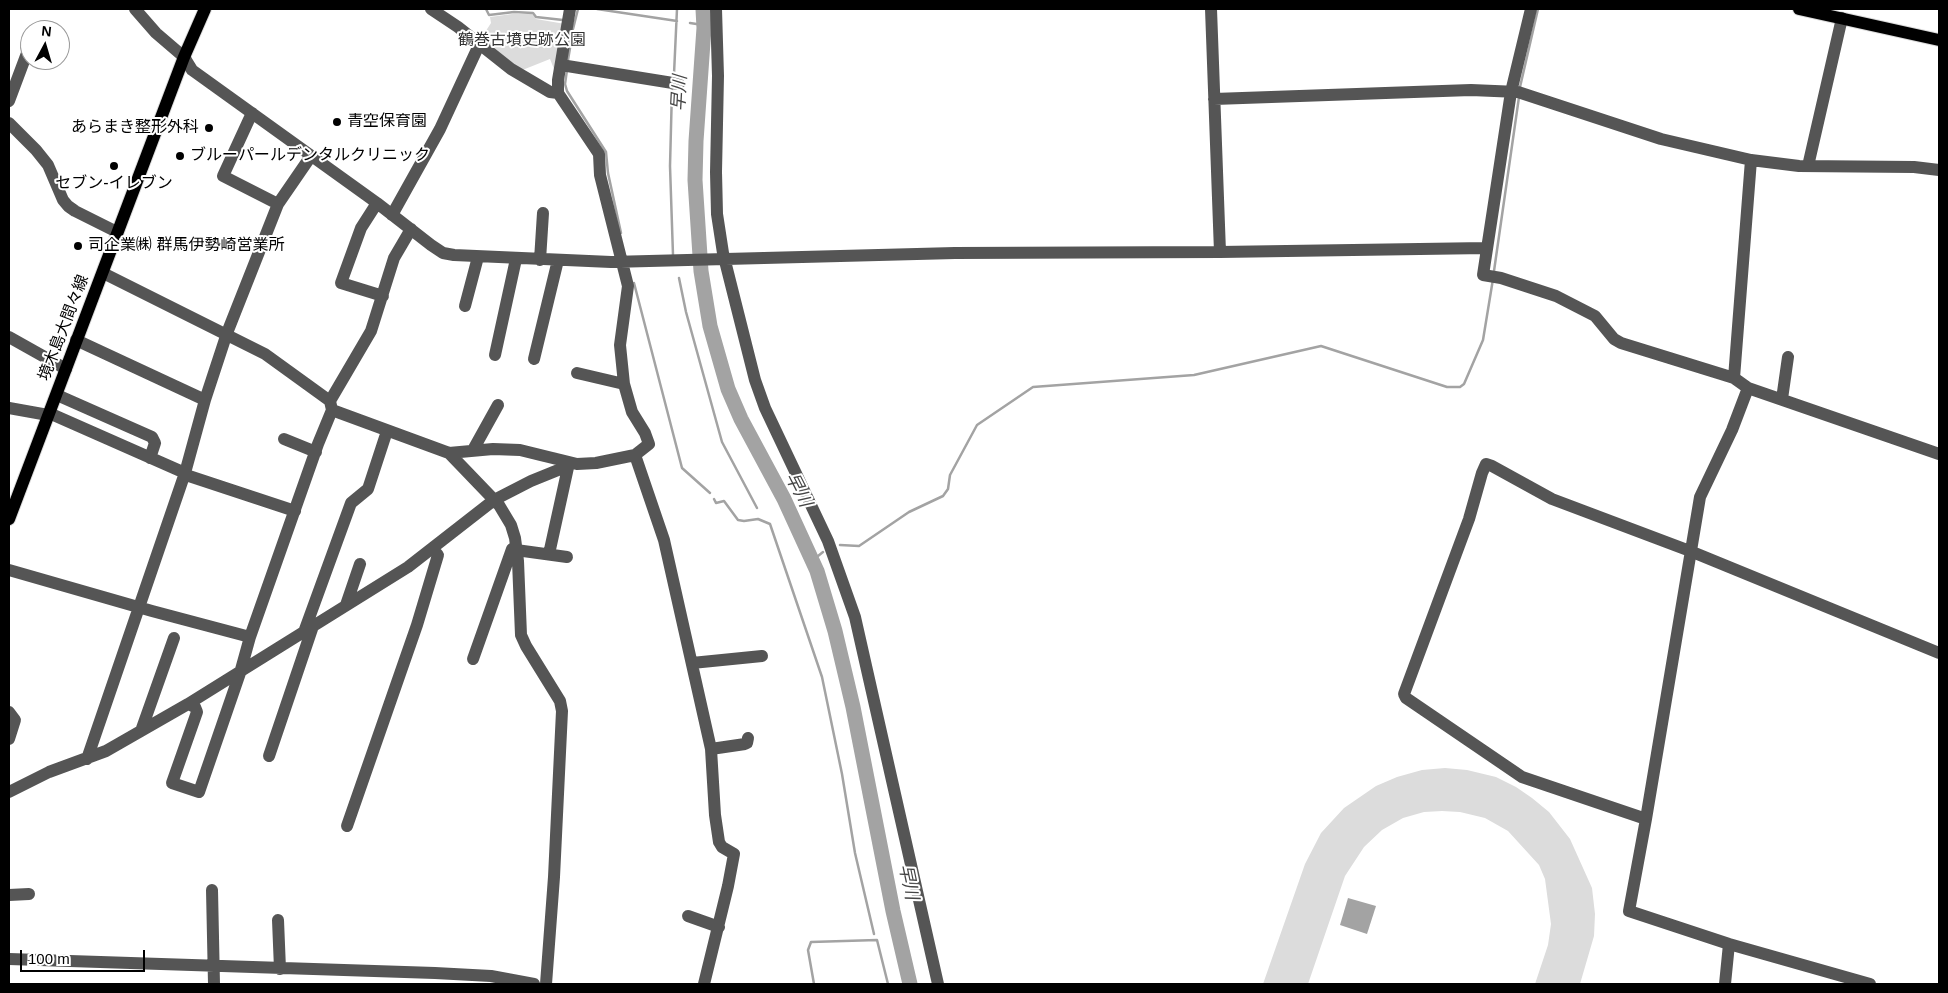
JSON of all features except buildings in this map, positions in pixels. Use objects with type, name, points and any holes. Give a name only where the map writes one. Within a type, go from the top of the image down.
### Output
[{"type":"main road","name":"境木島大間々線","points":[[9,519],[184,57],[205,9]]},
{"type":"main road","points":[[1799,9],[1834,14],[1939,40]]},
{"type":"street","points":[[135,9],[156,33],[184,57],[192,70],[377,203],[443,253],[516,259],[621,262],[955,253],[1486,248]]},
{"type":"street","points":[[431,9],[458,27],[511,69],[550,92],[558,93]]},
{"type":"street","points":[[103,273],[265,354],[331,406],[387,432],[449,453],[473,450],[520,450],[569,464],[596,463],[635,455],[647,447],[649,440],[632,412],[624,384],[620,345],[628,286],[600,175],[599,154],[558,93],[570,9]]},
{"type":"street","points":[[716,9],[718,76],[716,172],[722,260],[755,380],[765,408],[828,541],[854,617],[938,984]]},
{"type":"street","points":[[1211,9],[1220,252]]},
{"type":"street","points":[[1531,9],[1511,92],[1483,274],[1527,286],[1563,300],[1595,316],[1614,339],[1621,343],[1734,378],[1748,388],[1939,454]]},
{"type":"street","points":[[1808,166],[1834,14]]},
{"type":"street","points":[[392,215],[440,129],[479,45]]},
{"type":"street","points":[[561,64],[679,84]]},
{"type":"street","points":[[9,101],[21,70]]},
{"type":"street","points":[[1214,99],[1471,90],[1518,92],[1661,139],[1752,160],[1808,166],[1914,167],[1939,170]]},
{"type":"street","points":[[252,114],[223,176],[278,204]]},
{"type":"street","points":[[9,123],[36,150],[48,166],[68,206],[117,232]]},
{"type":"street","points":[[86,759],[185,473],[226,333],[278,204],[311,156]]},
{"type":"street","points":[[1734,378],[1752,160]]},
{"type":"street","points":[[377,203],[361,228],[341,283],[383,296]]},
{"type":"street","points":[[540,260],[543,213]]},
{"type":"street","points":[[188,704],[195,707],[197,712],[172,783],[199,792],[250,637],[331,406],[371,331],[394,258],[411,229]]},
{"type":"street","points":[[465,306],[478,257]]},
{"type":"street","points":[[495,355],[516,259]]},
{"type":"street","points":[[534,359],[558,260]]},
{"type":"street","points":[[9,338],[66,368]]},
{"type":"street","points":[[76,340],[205,400]]},
{"type":"street","points":[[1782,400],[1788,357]]},
{"type":"street","points":[[577,372],[624,384]]},
{"type":"street","points":[[1748,388],[1732,430],[1700,497],[1629,911],[1730,944],[1870,984]]},
{"type":"street","points":[[57,395],[152,437],[155,443],[150,458]]},
{"type":"street","points":[[473,450],[498,405]]},
{"type":"street","points":[[9,408],[49,414],[189,476],[295,511]]},
{"type":"street","points":[[269,756],[351,503],[368,489],[387,432]]},
{"type":"street","points":[[284,439],[316,452]]},
{"type":"street","points":[[449,453],[499,505],[511,525],[516,548],[521,635],[560,701],[562,711],[555,864],[546,984]]},
{"type":"street","points":[[635,455],[664,540],[712,748],[715,815],[719,842],[722,847],[734,854],[719,926],[704,984]]},
{"type":"street","points":[[9,792],[49,772],[106,751],[188,704],[379,586],[433,549],[494,500],[569,464]]},
{"type":"street","points":[[549,554],[569,464]]},
{"type":"street","points":[[1646,819],[1522,777],[1406,698],[1404,691],[1469,519],[1486,464],[1552,499],[1690,551],[1939,653]]},
{"type":"street","points":[[473,659],[512,549],[516,548],[567,557]]},
{"type":"street","points":[[347,826],[420,616],[438,555],[433,549]]},
{"type":"street","points":[[346,605],[361,564]]},
{"type":"street","points":[[9,570],[250,637]]},
{"type":"street","points":[[141,731],[174,638]]},
{"type":"street","points":[[692,663],[762,656]]},
{"type":"street","points":[[9,712],[15,720],[9,739]]},
{"type":"street","points":[[712,748],[745,744],[748,738]]},
{"type":"street","points":[[212,890],[214,984]]},
{"type":"street","points":[[9,895],[30,894]]},
{"type":"street","points":[[688,916],[719,926]]},
{"type":"street","points":[[278,920],[280,969]]},
{"type":"street","points":[[1724,984],[1730,944]]},
{"type":"street","points":[[9,960],[491,976],[534,984]]},
{"type":"green space","name":"鶴巻古墳史跡公園","points":[[532,14],[536,19],[565,24],[556,74],[550,59],[520,71],[480,40],[491,23],[490,17]]},
{"type":"green space","points":[[1445,768],[1467,770],[1496,777],[1516,787],[1549,812],[1570,839],[1592,888],[1595,914],[1594,936],[1580,984],[1535,984],[1548,945],[1551,924],[1545,879],[1539,865],[1508,831],[1485,818],[1460,812],[1442,811],[1424,812],[1403,818],[1382,830],[1364,847],[1345,876],[1308,984],[1263,984],[1305,864],[1321,833],[1344,808],[1376,786],[1397,777],[1422,770]]},
{"type":"shaded area","points":[[1348,898],[1376,906],[1367,934],[1340,925]]},
{"type":"waterway","points":[[486,9],[489,15],[514,12],[533,13],[536,17],[563,20]]},
{"type":"waterway","points":[[573,29],[578,9]]},
{"type":"waterway","points":[[597,9],[677,21]]},
{"type":"waterway","points":[[674,74],[677,9]]},
{"type":"waterway","name":"早川","points":[[703,9],[704,28],[695,180],[701,271],[710,326],[728,389],[741,419],[784,499],[817,571],[835,631],[853,707],[893,911],[910,984]]},
{"type":"waterway","points":[[1520,87],[1538,9]]},
{"type":"waterway","points":[[690,23],[703,25]]},
{"type":"waterway","points":[[568,60],[571,42]]},
{"type":"waterway","points":[[567,70],[565,84],[567,91],[606,152],[608,173],[621,233]]},
{"type":"waterway","points":[[672,89],[670,166],[673,255]]},
{"type":"waterway","points":[[1494,271],[1519,97]]},
{"type":"waterway","points":[[679,278],[686,312],[722,442],[757,508]]},
{"type":"waterway","points":[[840,545],[859,546],[909,512],[943,496],[948,489],[950,475],[977,425],[1033,387],[1194,375],[1321,346],[1447,387],[1460,387],[1464,384],[1483,340],[1493,279]]},
{"type":"waterway","points":[[634,283],[682,468],[710,493]]},
{"type":"waterway","points":[[714,499],[716,503],[724,501],[738,520],[758,519],[770,524],[822,677],[842,774],[855,853],[874,934]]},
{"type":"waterway","points":[[813,560],[823,552]]},
{"type":"waterway","points":[[814,984],[808,950],[811,942],[877,940],[888,984]]},
{"type":"place","name":"青空保育園","points":[[337,122]]},
{"type":"place","name":"あらまき整形外科","points":[[209,128]]},
{"type":"place","name":"ブルーパールデンタルクリニック","points":[[180,156]]},
{"type":"place","name":"セブン-イレブン","points":[[114,166]]},
{"type":"place","name":"司企業㈱ 群馬伊勢崎営業所","points":[[78,246]]}]
